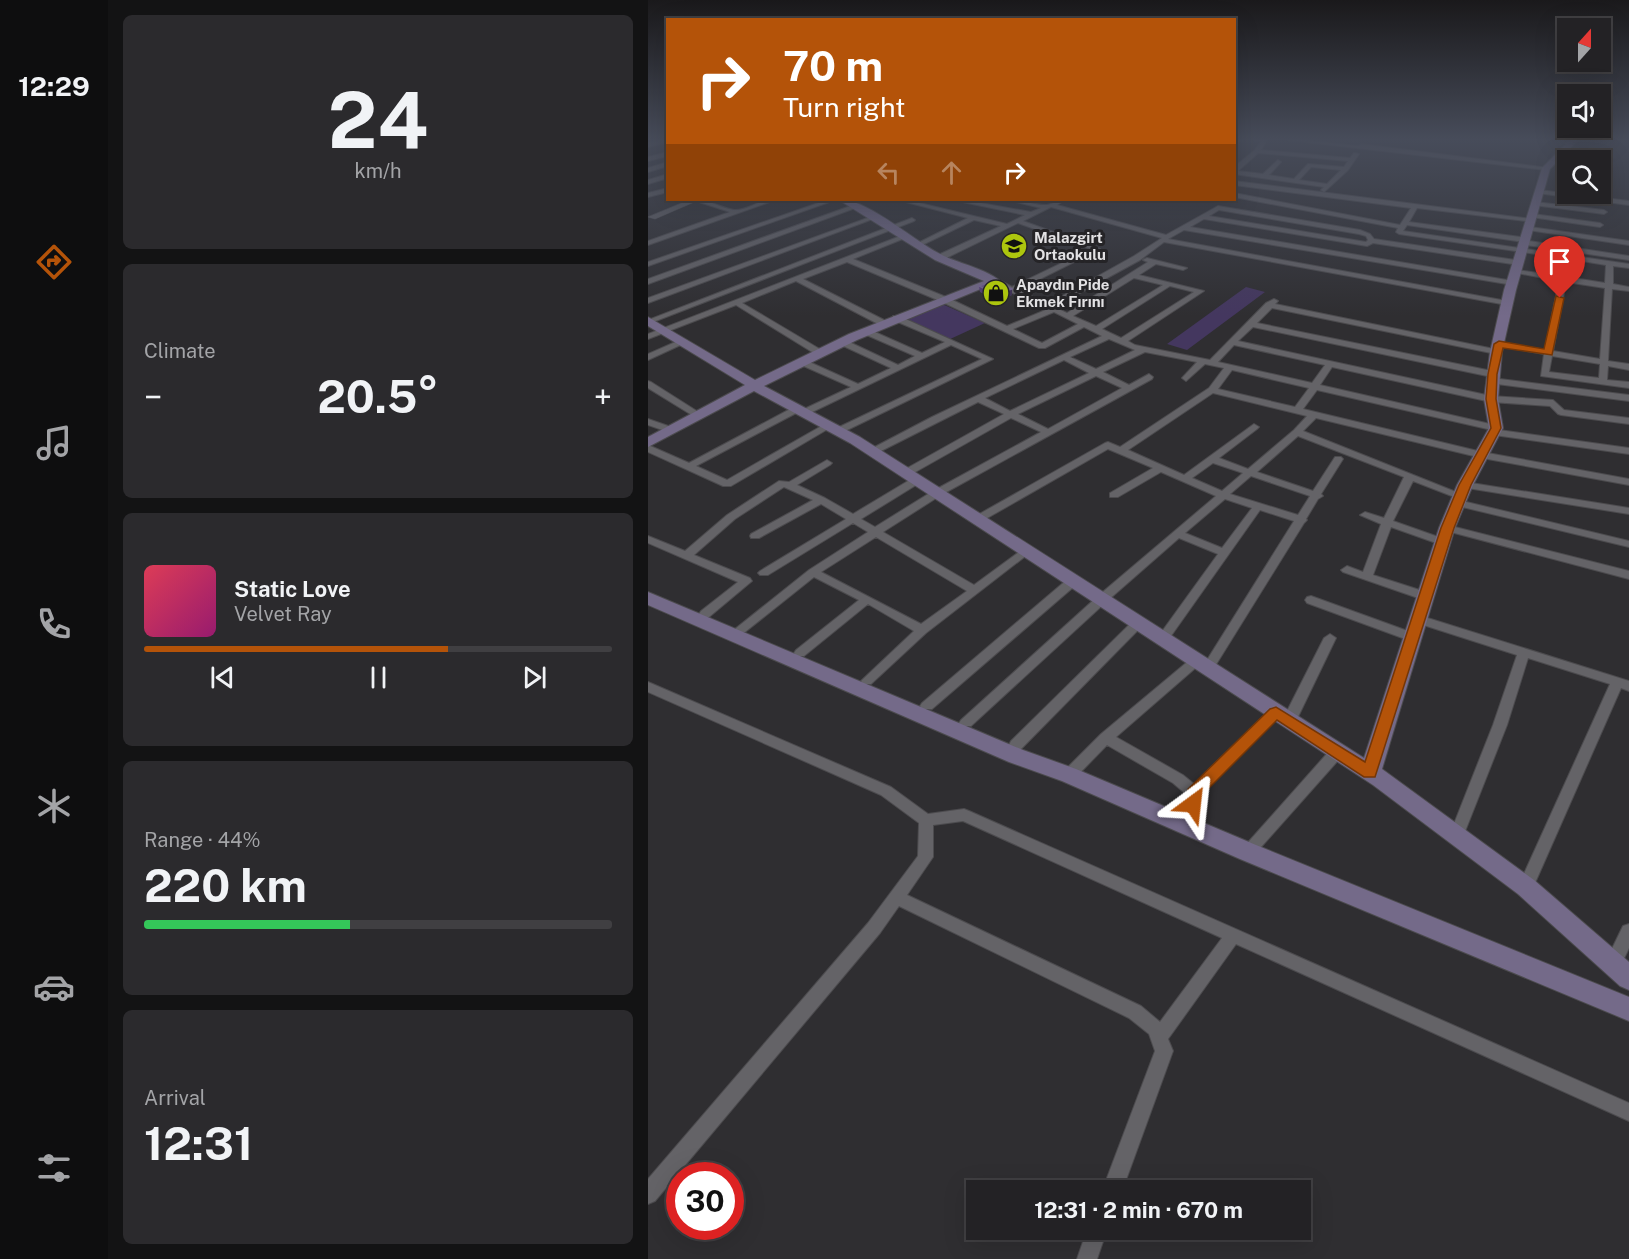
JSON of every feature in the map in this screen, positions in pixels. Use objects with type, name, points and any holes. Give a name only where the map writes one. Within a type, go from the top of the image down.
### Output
[{"type":"main road","points":[[1370,773],[1445,535],[1461,495],[1495,430],[1491,399],[1497,348],[1507,303],[1538,199]]},
{"type":"main road","points":[[846,201],[939,258],[994,281]]},
{"type":"main road","points":[[648,443],[698,415],[865,331],[994,281]]},
{"type":"main road","points":[[652,327],[683,342],[755,386],[833,428],[911,476],[1370,773],[1457,834],[1526,887],[1629,978]]},
{"type":"main road","points":[[648,590],[966,723],[1016,745],[1069,774]]},
{"type":"main road","points":[[648,598],[1016,756],[1069,774],[1248,852],[1629,1009]]},
{"type":"street","points":[[1254,199],[1406,225],[1527,237],[1567,257],[1629,266]]},
{"type":"street","points":[[1355,199],[1416,205],[1527,237],[1629,258]]},
{"type":"street","points":[[649,216],[692,201]]},
{"type":"street","points":[[698,201],[735,212]]},
{"type":"street","points":[[648,243],[769,201]]},
{"type":"street","points":[[648,264],[829,201]]},
{"type":"street","points":[[905,201],[1008,226]]},
{"type":"street","points":[[919,205],[929,201]]},
{"type":"street","points":[[961,201],[1032,214]]},
{"type":"street","points":[[1017,201],[1049,206],[1165,238],[1507,303]]},
{"type":"street","points":[[939,258],[1060,201]]},
{"type":"street","points":[[1611,201],[1629,203]]},
{"type":"street","points":[[1007,329],[1051,309],[1112,270],[1137,258],[1165,238],[1205,217],[1217,204],[1360,232],[1368,235],[1372,241]]},
{"type":"street","points":[[1527,237],[1600,204]]},
{"type":"street","points":[[1597,239],[1606,204]]},
{"type":"street","points":[[1401,246],[1406,225],[1416,205]]},
{"type":"street","points":[[648,282],[856,206]]},
{"type":"street","points":[[1406,225],[1527,237],[1604,212]]},
{"type":"street","points":[[648,301],[875,217]]},
{"type":"street","points":[[1205,217],[1367,244],[1372,241],[1401,246],[1527,237],[1600,225]]},
{"type":"street","points":[[918,246],[972,218]]},
{"type":"street","points":[[652,327],[912,220]]},
{"type":"street","points":[[1012,290],[1097,249],[1018,221]]},
{"type":"street","points":[[1184,228],[1597,239],[1629,243]]},
{"type":"street","points":[[652,327],[736,302],[903,237]]},
{"type":"street","points":[[1527,237],[1563,279],[1629,289]]},
{"type":"street","points":[[1567,257],[1544,374],[1629,385]]},
{"type":"street","points":[[1137,258],[1183,268]]},
{"type":"street","points":[[847,259],[944,299],[1042,346],[1084,324]]},
{"type":"street","points":[[1067,316],[1154,262]]},
{"type":"street","points":[[1603,382],[1610,264]]},
{"type":"street","points":[[1112,270],[1200,291],[1121,342]]},
{"type":"street","points":[[797,279],[883,323]]},
{"type":"street","points":[[994,281],[1121,342],[1144,349],[1495,430],[1629,451]]},
{"type":"street","points":[[1095,330],[1169,284]]},
{"type":"street","points":[[736,302],[820,353]]},
{"type":"street","points":[[1186,378],[1231,342],[1272,303],[1497,348],[1548,353],[1629,367]]},
{"type":"street","points":[[648,448],[727,484],[833,428],[989,360],[896,318]]},
{"type":"street","points":[[1250,324],[1492,377],[1629,398]]},
{"type":"street","points":[[865,331],[923,357]]},
{"type":"street","points":[[872,452],[1108,336]]},
{"type":"street","points":[[648,357],[683,342]]},
{"type":"street","points":[[842,342],[898,368]]},
{"type":"street","points":[[688,467],[800,411],[923,357],[951,342]]},
{"type":"street","points":[[1231,342],[1491,399],[1553,403],[1561,412],[1629,421]]},
{"type":"street","points":[[764,573],[854,518],[911,476],[1013,414],[1144,349]]},
{"type":"street","points":[[1064,357],[1129,388]]},
{"type":"street","points":[[802,362],[856,386]]},
{"type":"street","points":[[1298,410],[1330,364]]},
{"type":"street","points":[[1120,451],[1212,390],[1229,368]]},
{"type":"street","points":[[741,629],[813,572],[937,493],[1149,377]]},
{"type":"street","points":[[648,384],[698,415]]},
{"type":"street","points":[[1212,390],[1482,455],[1629,482]]},
{"type":"street","points":[[979,399],[1047,432]]},
{"type":"street","points":[[966,723],[1102,599],[1297,432],[1314,414]]},
{"type":"street","points":[[648,422],[671,430]]},
{"type":"street","points":[[1185,479],[1254,427]]},
{"type":"street","points":[[1297,432],[1461,495],[1629,544]]},
{"type":"street","points":[[978,519],[1108,446],[1222,495],[1302,520]]},
{"type":"street","points":[[1211,459],[1318,496]]},
{"type":"street","points":[[1069,774],[1106,738],[1202,665],[1318,496],[1338,459]]},
{"type":"street","points":[[789,486],[827,463]]},
{"type":"street","points":[[1114,495],[1161,468]]},
{"type":"street","points":[[1367,576],[1387,523],[1410,476]]},
{"type":"street","points":[[686,556],[731,517],[783,483],[821,500],[879,532],[974,590]]},
{"type":"street","points":[[1461,495],[1629,511]]},
{"type":"street","points":[[755,536],[821,500]]},
{"type":"street","points":[[1162,640],[1258,506]]},
{"type":"street","points":[[1365,515],[1387,523],[1629,575]]},
{"type":"street","points":[[1178,534],[1224,553]]},
{"type":"street","points":[[648,539],[746,581],[705,614]]},
{"type":"street","points":[[867,681],[922,630],[1026,551]]},
{"type":"street","points":[[1347,570],[1425,596]]},
{"type":"street","points":[[813,572],[922,630]]},
{"type":"street","points":[[927,706],[1073,581]]},
{"type":"street","points":[[800,653],[867,599]]},
{"type":"street","points":[[1311,600],[1412,637]]},
{"type":"street","points":[[1418,619],[1623,684],[1526,887]]},
{"type":"street","points":[[1016,745],[1138,623]]},
{"type":"street","points":[[1179,822],[1193,804],[1194,793],[1282,717],[1330,638]]},
{"type":"street","points":[[1457,834],[1500,725],[1524,653]]},
{"type":"street","points":[[648,687],[886,791],[926,820],[964,815],[1629,1112]]},
{"type":"street","points":[[1106,738],[1178,779],[1194,793]]},
{"type":"street","points":[[1248,852],[1337,752]]},
{"type":"street","points":[[648,1194],[874,928],[925,856],[926,820]]},
{"type":"street","points":[[897,897],[1135,1012],[1156,1029],[1164,1051],[1116,1180]]},
{"type":"street","points":[[1613,964],[1629,931]]},
{"type":"street","points":[[1159,1038],[1233,936]]},
{"type":"street","points":[[1087,1259],[1094,1240]]},
{"type":"shaded area","points":[[1246,287],[1265,292],[1187,350],[1167,344]]},
{"type":"shaded area","points":[[942,304],[985,323],[948,340],[904,319]]},
{"type":"building","points":[[993,281],[1012,289],[997,294],[979,286]]},
{"type":"place","name":"Malazgirt Ortaokulu","points":[[1014,246]]},
{"type":"place","name":"Apaydın Pide Ekmek Fırını","points":[[996,293]]},
{"type":"route","points":[[1193,804],[1194,793],[1276,712],[1370,773],[1448,528],[1465,485],[1496,428],[1491,399],[1492,374],[1499,344],[1548,353],[1560,298]]}]
